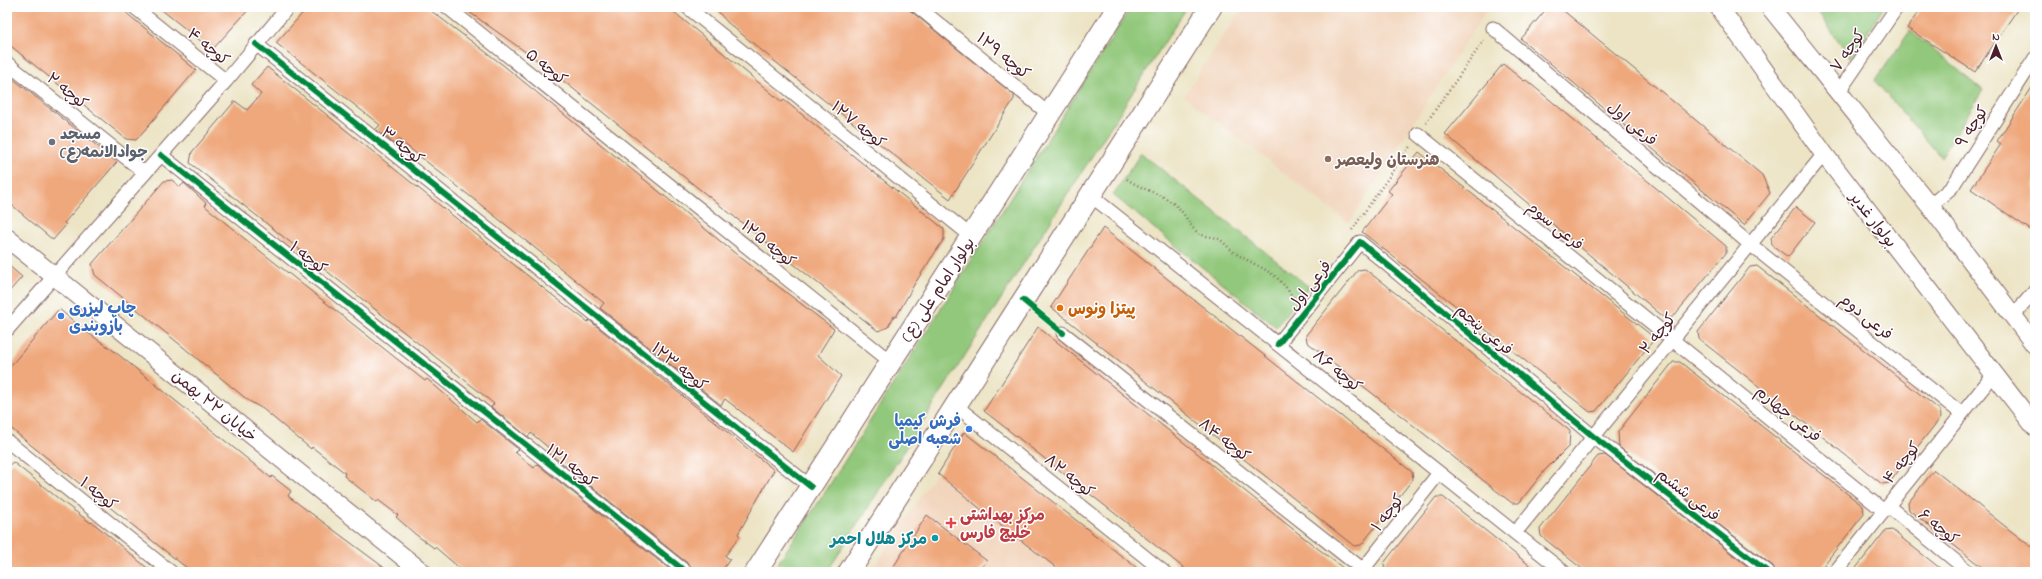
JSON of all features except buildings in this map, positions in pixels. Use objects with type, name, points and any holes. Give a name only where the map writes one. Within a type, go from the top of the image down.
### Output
[{"type":"main road","name":"بولوار امام علی (ع)","points":[[756,572],[1118,7]]},
{"type":"main road","points":[[849,572],[1211,7]]},
{"type":"street","name":"کوچه ۴","points":[[134,7],[226,81]]},
{"type":"street","points":[[7,330],[226,81],[288,7]]},
{"type":"street","name":"کوچه ۵","points":[[447,7],[627,151]]},
{"type":"street","name":"کوچه ۱۲۷","points":[[687,7],[971,236]]},
{"type":"street","name":"کوچه ۱۲۹","points":[[918,7],[1049,114]]},
{"type":"street","name":"بولوار غدیر","points":[[1719,7],[1824,154],[2035,427]]},
{"type":"street","points":[[1770,7],[1930,206],[2014,315],[2035,345]]},
{"type":"street","name":"کوچه ۷","points":[[1838,93],[1897,7]]},
{"type":"street","name":"فرعی اول","points":[[1493,28],[1751,245]]},
{"type":"street","name":"کوچه ۳","points":[[256,44],[533,265]]},
{"type":"street","name":"کوچه ۹","points":[[1930,206],[1952,187],[2035,58]]},
{"type":"street","name":"کوچه ۲","points":[[7,63],[145,173]]},
{"type":"street","name":"فرعی سوم","points":[[1418,134],[1672,341]]},
{"type":"street","name":"کوچه ۱۲۵","points":[[627,151],[891,362]]},
{"type":"street","name":"کوچه ۲","points":[[1515,533],[1824,154]]},
{"type":"street","name":"کوچه ۱","points":[[161,155],[442,379]]},
{"type":"street","name":"کوچه ۸۶","points":[[1090,195],[1564,572]]},
{"type":"street","name":"خیابان ۲۲ بهمن","points":[[7,238],[422,572]]},
{"type":"street","name":"فرعی اول","points":[[1278,344],[1360,242]]},
{"type":"street","name":"فرعی پنجم","points":[[1360,242],[1594,436]]},
{"type":"street","name":"فرعی دوم","points":[[1751,245],[1962,414]]},
{"type":"street","name":"کوچه ۱۲۳","points":[[533,265],[811,487]]},
{"type":"street","points":[[2014,315],[2035,291]]},
{"type":"street","name":"کوچه ۸۴","points":[[1063,333],[1364,571]]},
{"type":"street","name":"فرعی چهارم","points":[[1672,341],[1886,509]]},
{"type":"street","name":"کوچه ۴","points":[[1835,572],[1994,374]]},
{"type":"street","name":"کوچه ۱۲۱","points":[[442,379],[686,572]]},
{"type":"street","name":"کوچه ۸۲","points":[[955,405],[1164,572]]},
{"type":"street","name":"فرعی ششم","points":[[1594,436],[1768,572]]},
{"type":"street","name":"کوچه ۱","points":[[7,441],[171,572]]},
{"type":"street","name":"کوچه ۱","points":[[1364,571],[1439,473]]},
{"type":"street","name":"کوچه ۶","points":[[1886,509],[1969,572]]},
{"type":"path","points":[[1127,179],[1141,188],[1167,199],[1177,206],[1199,234],[1218,239],[1230,249],[1249,261],[1272,272],[1283,282],[1297,305],[1304,312]]},
{"type":"shaded area","name":"هنرستان ولیعصر","points":[[1242,7],[1488,7],[1349,223],[1184,96]]},
{"type":"shaded area","name":"مرکز بهداشتی خلیج فارس","points":[[936,473],[1061,572],[871,572]]},
{"type":"green space","points":[[1131,7],[1187,7],[827,572],[772,572],[824,494]]},
{"type":"green space","points":[[1814,7],[1884,7],[1851,58]]},
{"type":"green space","points":[[1910,31],[1983,90],[1941,157],[1875,81]]},
{"type":"green space","points":[[1141,153],[1309,287],[1276,327],[1113,195]]},
{"type":"cycle path","points":[[256,44],[811,487]]},
{"type":"cycle path","points":[[161,155],[686,572]]},
{"type":"cycle path","points":[[1278,344],[1360,242],[1594,437],[1768,572]]},
{"type":"cycle path","points":[[1023,300],[1063,333]]},
{"type":"place","name":"مسجد جوادالانمه(ع)","points":[[52,142]]},
{"type":"place","name":"هنرستان ولیعصر","points":[[1328,159]]},
{"type":"place","name":"پیتزا ونوس","points":[[1060,308]]},
{"type":"place","name":"چاپ لیزری بازوبندی","points":[[61,316]]},
{"type":"place","name":"فرش کیمیا شعبه اصلی","points":[[969,429]]},
{"type":"place","name":"مرکز بهداشتی خلیج فارس","points":[[951,523]]},
{"type":"place","name":"مرکز هلال احمر","points":[[935,538]]}]
